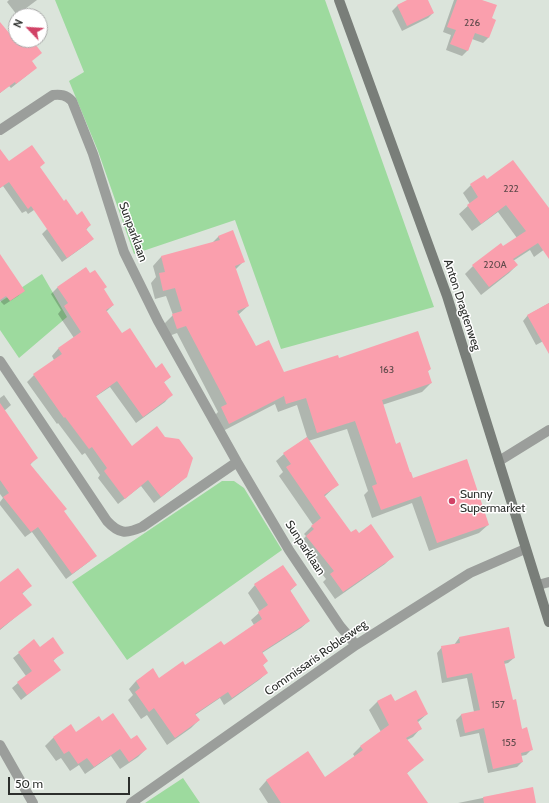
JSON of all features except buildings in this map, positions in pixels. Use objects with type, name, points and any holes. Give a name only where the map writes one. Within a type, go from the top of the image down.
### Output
[{"type":"main road","name":"Anton Dragtenweg","points":[[339,0],[447,296],[549,622]]},
{"type":"street","name":"Sunparklaan","points":[[0,130],[53,95],[61,94],[68,97],[72,101],[93,154],[124,252],[158,321],[237,462],[289,550],[340,626],[356,645]]},
{"type":"street","points":[[0,361],[107,521],[114,528],[124,532],[142,527],[237,462]]},
{"type":"street","points":[[499,461],[549,430]]},
{"type":"street","name":"Commissaris Roblesweg","points":[[131,803],[356,645],[470,573],[525,549]]},
{"type":"street","points":[[538,585],[549,582]]},
{"type":"street","points":[[0,745],[33,803]]},
{"type":"green space","points":[[55,0],[325,0],[434,307],[281,349],[235,220],[134,254],[98,151],[69,81],[84,72]]},
{"type":"green space","points":[[42,274],[67,317],[19,358],[0,330],[0,302]]},
{"type":"green space","points":[[222,481],[234,481],[244,488],[282,550],[127,660],[72,582]]},
{"type":"green space","points":[[183,778],[200,803],[145,803]]},
{"type":"place","name":"Sunny Supermarket","points":[[452,501]]}]
